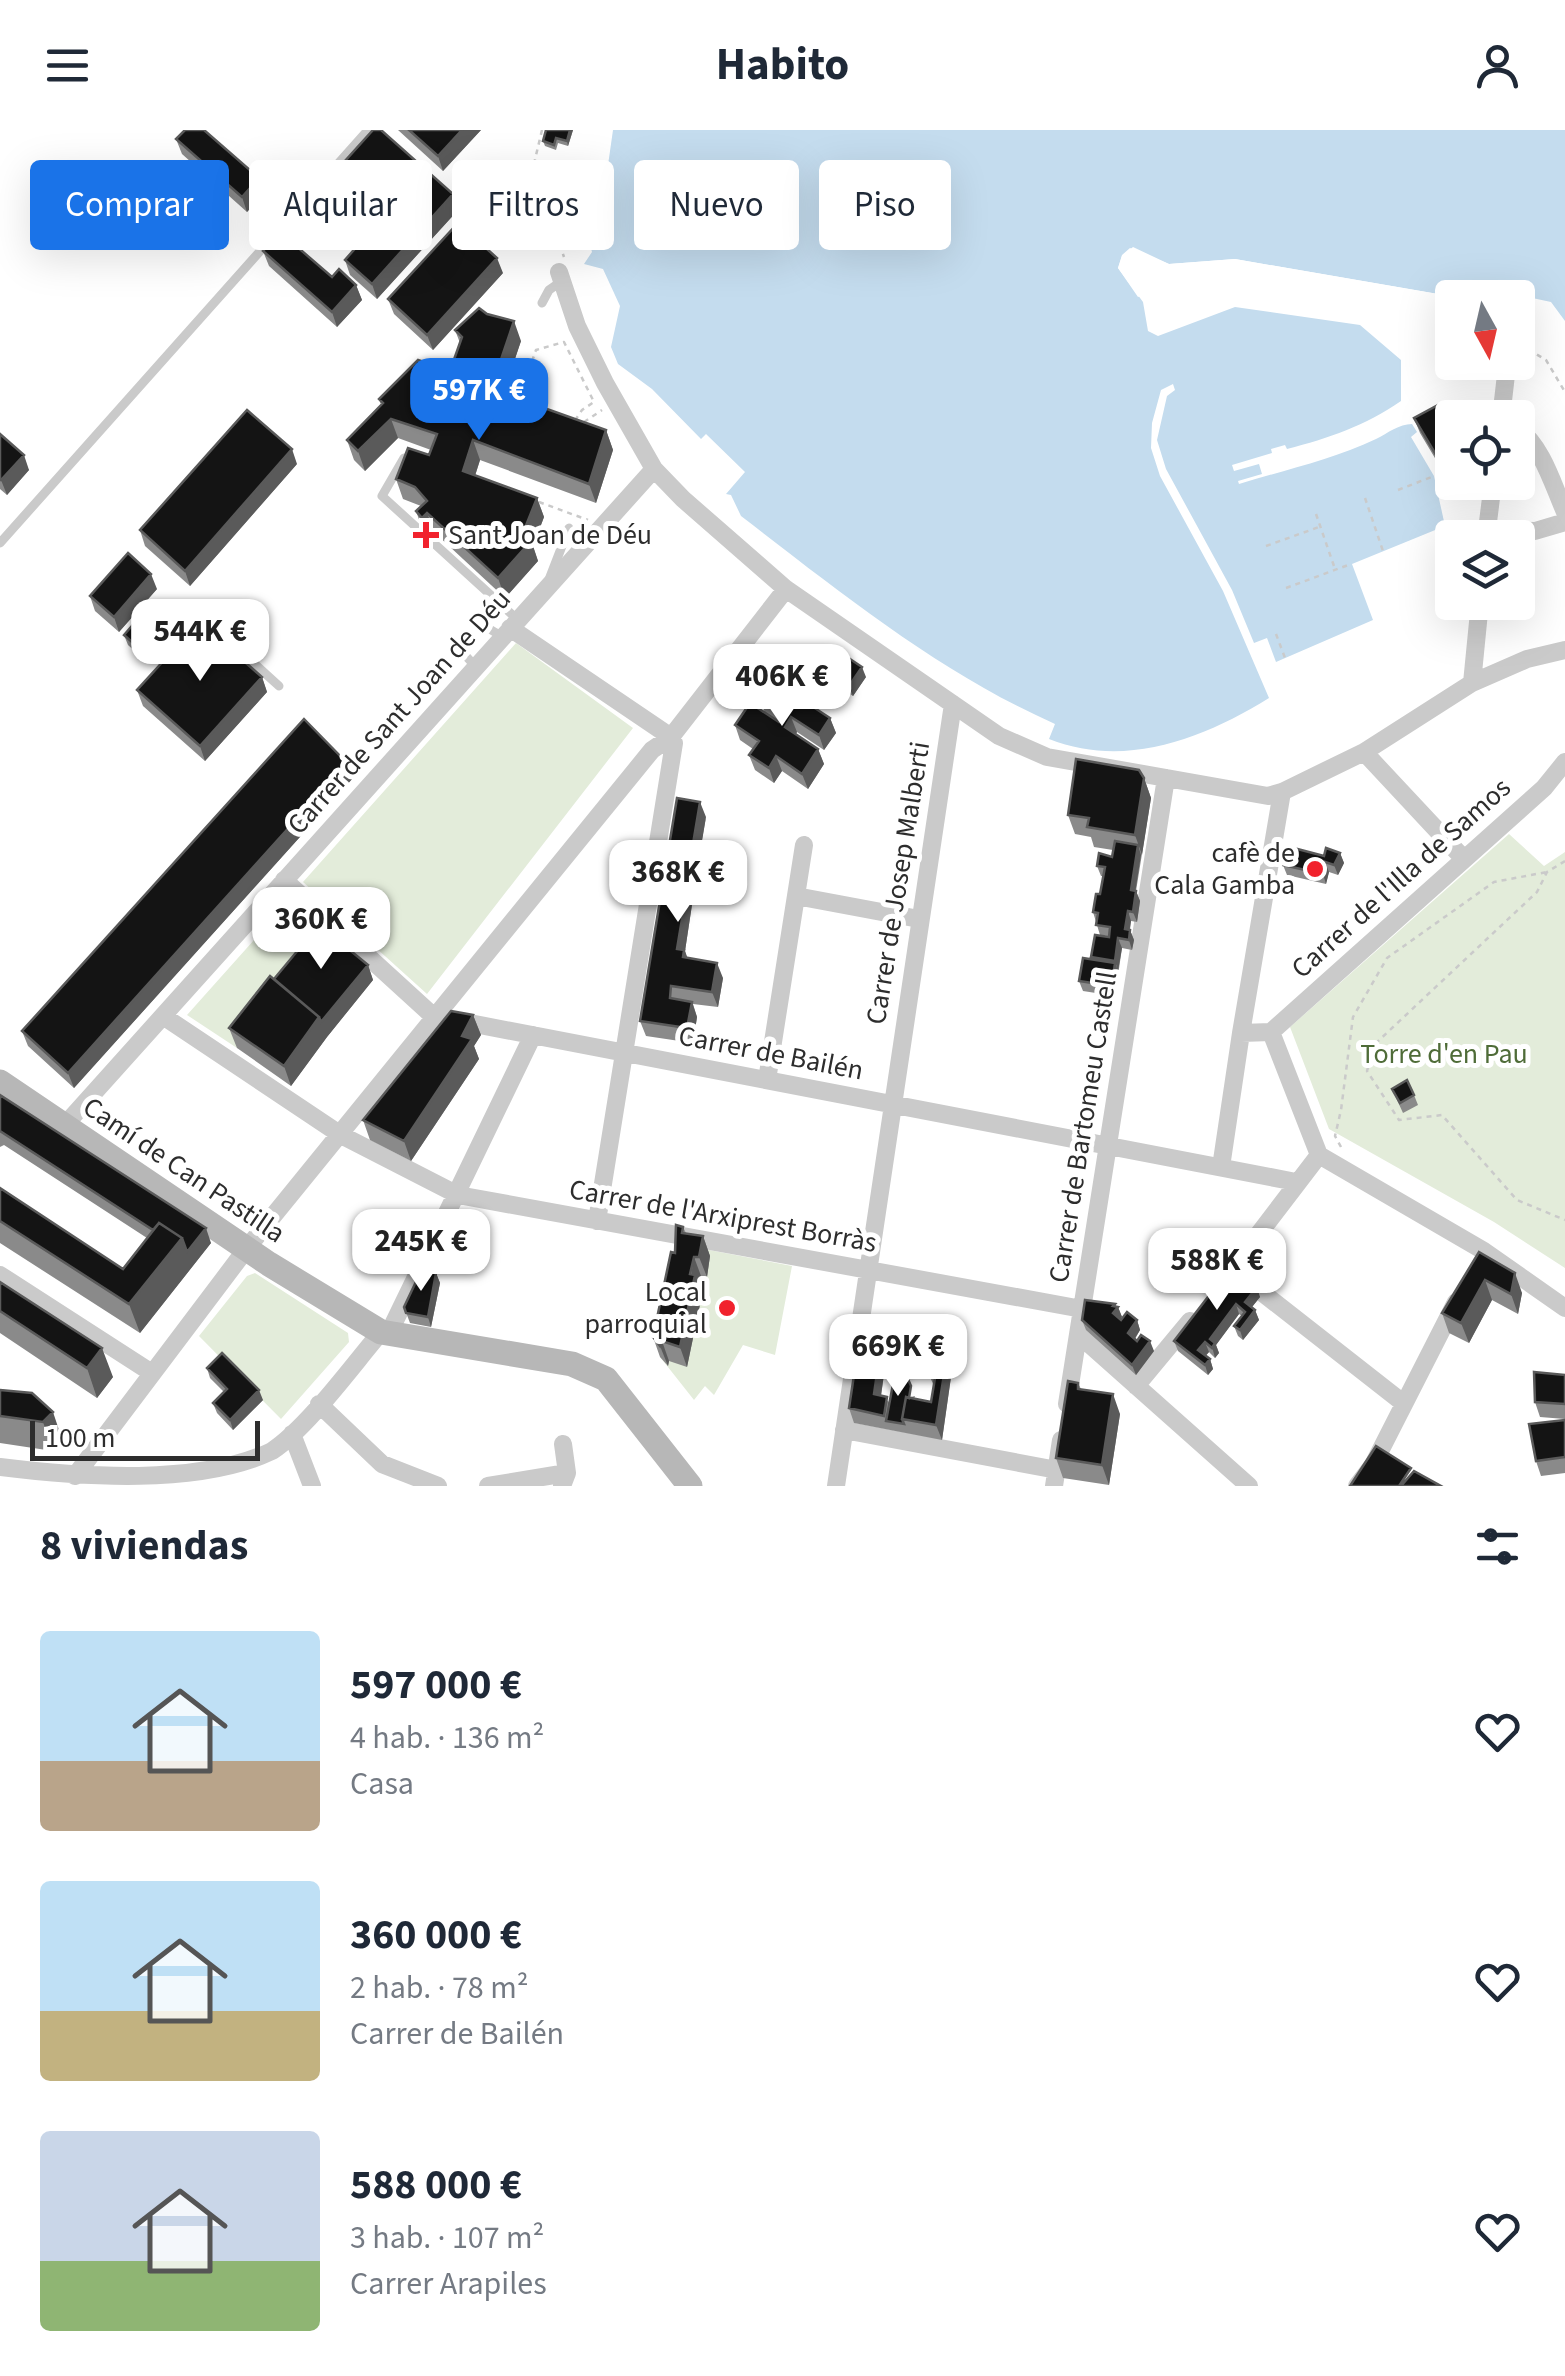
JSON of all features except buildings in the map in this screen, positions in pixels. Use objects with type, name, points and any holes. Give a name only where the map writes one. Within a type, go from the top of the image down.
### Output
[{"type":"street","points":[[562,271],[577,326],[616,402],[654,469],[683,499],[786,590],[999,736],[1047,757],[1268,796],[1364,752],[1472,683],[1527,660],[1565,650]]},
{"type":"street","points":[[1535,450],[1565,512]]},
{"type":"street","name":"Carrer de Sant Joan de Déu","points":[[64,1126],[654,469]]},
{"type":"street","points":[[1535,531],[1565,522]]},
{"type":"street","points":[[75,1476],[246,1248],[652,750],[671,737],[786,590]]},
{"type":"street","points":[[1472,683],[1478,620]]},
{"type":"street","points":[[510,628],[674,742],[598,1220]]},
{"type":"street","name":"Carrer de Josep Malberti","points":[[836,1486],[953,704]]},
{"type":"street","points":[[1364,752],[1462,858]]},
{"type":"street","name":"Carrer de l'Illa de Samos","points":[[1271,1032],[1544,788],[1565,762]]},
{"type":"street","name":"Carrer de Bartomeu Castell","points":[[1055,1478],[1166,778]]},
{"type":"street","points":[[1221,1168],[1282,792]]},
{"type":"street","points":[[766,1080],[804,844]]},
{"type":"street","points":[[284,880],[434,1016]]},
{"type":"street","points":[[796,896],[919,918]]},
{"type":"street","name":"Carrer de l'Arxiprest Borràs","points":[[163,1016],[340,1135],[458,1195],[1082,1309]]},
{"type":"street","name":"Carrer de Bailén","points":[[434,1016],[1296,1182]]},
{"type":"street","points":[[1241,1033],[1271,1032],[1319,1155],[1475,1268],[1565,1308]]},
{"type":"street","points":[[0,1466],[75,1476],[192,1481],[252,1462],[292,1434],[384,1333],[458,1195],[533,1035]]},
{"type":"street","name":"Camí de Can Pastilla","points":[[0,1082],[246,1248],[384,1333],[572,1364],[606,1379],[690,1486]]},
{"type":"street","points":[[1136,1386],[1233,1269],[1319,1155]]},
{"type":"street","points":[[1356,1486],[1373,1465],[1402,1402],[1475,1268]]},
{"type":"street","points":[[1233,1269],[1402,1402]]},
{"type":"street","points":[[0,1275],[152,1373]]},
{"type":"street","points":[[1078,1334],[1249,1486]]},
{"type":"street","points":[[319,1404],[382,1464],[438,1486]]},
{"type":"street","points":[[844,1430],[1055,1478]]},
{"type":"street","points":[[292,1434],[312,1486]]},
{"type":"street","points":[[488,1486],[564,1479],[564,1444]]},
{"type":"lane","points":[[0,543],[368,130]]},
{"type":"lane","points":[[542,303],[562,271]]},
{"type":"lane","points":[[404,458],[382,496],[510,628]]},
{"type":"lane","points":[[545,590],[569,528]]},
{"type":"lane","points":[[203,617],[278,686]]},
{"type":"lane","points":[[476,621],[510,628]]},
{"type":"lane","points":[[452,642],[476,667]]},
{"type":"path","points":[[542,130],[533,168],[562,271]]},
{"type":"path","points":[[517,405],[536,350],[564,342],[594,402],[582,410],[572,426],[580,430],[584,422],[616,402]]},
{"type":"path","points":[[1535,352],[1565,392]]},
{"type":"path","points":[[1398,490],[1434,476]]},
{"type":"path","points":[[1365,498],[1383,552]]},
{"type":"path","points":[[533,500],[604,525]]},
{"type":"path","points":[[1316,514],[1335,570]]},
{"type":"path","points":[[1266,546],[1320,526]]},
{"type":"path","points":[[1286,588],[1351,564]]},
{"type":"path","points":[[1276,634],[1285,658]]},
{"type":"path","points":[[1336,1165],[1344,1151],[1334,1136],[1352,1017],[1387,958],[1494,882],[1547,872],[1565,861]]},
{"type":"path","points":[[1547,872],[1536,892],[1375,1044],[1367,1071],[1399,1120],[1442,1115],[1517,1200],[1565,1220]]},
{"type":"green space","points":[[516,643],[633,728],[427,994],[303,882]]},
{"type":"green space","name":"Torre d'en Pau","points":[[1509,834],[1544,866],[1565,852],[1565,1268],[1494,1222],[1329,1129],[1290,1027]]},
{"type":"green space","points":[[287,903],[324,940],[237,1048],[187,1015]]},
{"type":"green space","name":"Local parroquial","points":[[683,1245],[792,1266],[775,1355],[743,1345],[714,1395],[705,1386],[694,1400],[660,1357]]},
{"type":"green space","points":[[255,1273],[348,1333],[349,1342],[281,1419],[199,1336],[247,1276]]},
{"type":"water","points":[[613,130],[1565,130],[1565,321],[1551,302],[1535,299],[1535,280],[1435,280],[1435,293],[1235,259],[1169,264],[1130,248],[1122,255],[1118,268],[1143,302],[1148,331],[1158,336],[1235,307],[1360,325],[1401,360],[1401,401],[1346,430],[1287,449],[1285,445],[1271,449],[1272,453],[1232,465],[1234,471],[1259,464],[1262,474],[1238,481],[1239,484],[1342,453],[1412,424],[1417,432],[1411,437],[1434,476],[1435,500],[1439,500],[1444,520],[1435,520],[1435,530],[1352,564],[1373,620],[1276,662],[1267,638],[1254,643],[1232,590],[1166,469],[1157,440],[1167,396],[1175,390],[1173,384],[1161,390],[1152,423],[1151,448],[1160,476],[1223,591],[1269,698],[1217,726],[1163,745],[1135,750],[1078,748],[1049,739],[1055,724],[931,656],[741,516],[731,495],[726,494],[745,472],[706,434],[701,439],[652,389],[618,364],[611,347],[620,306],[603,269],[584,264],[591,250],[614,250],[614,160],[609,160]]},
{"type":"pier","points":[[1133,247],[1169,264],[1235,259],[1435,293],[1435,301],[1235,264],[1168,269],[1133,253],[1124,267],[1143,295],[1138,297],[1118,268],[1122,256]]},
{"type":"place","name":"Sant Joan de Déu","points":[[426,535]]},
{"type":"place","name":"cafè de Cala Gamba","points":[[1315,869]]},
{"type":"place","name":"Local parroquial","points":[[727,1308]]}]
